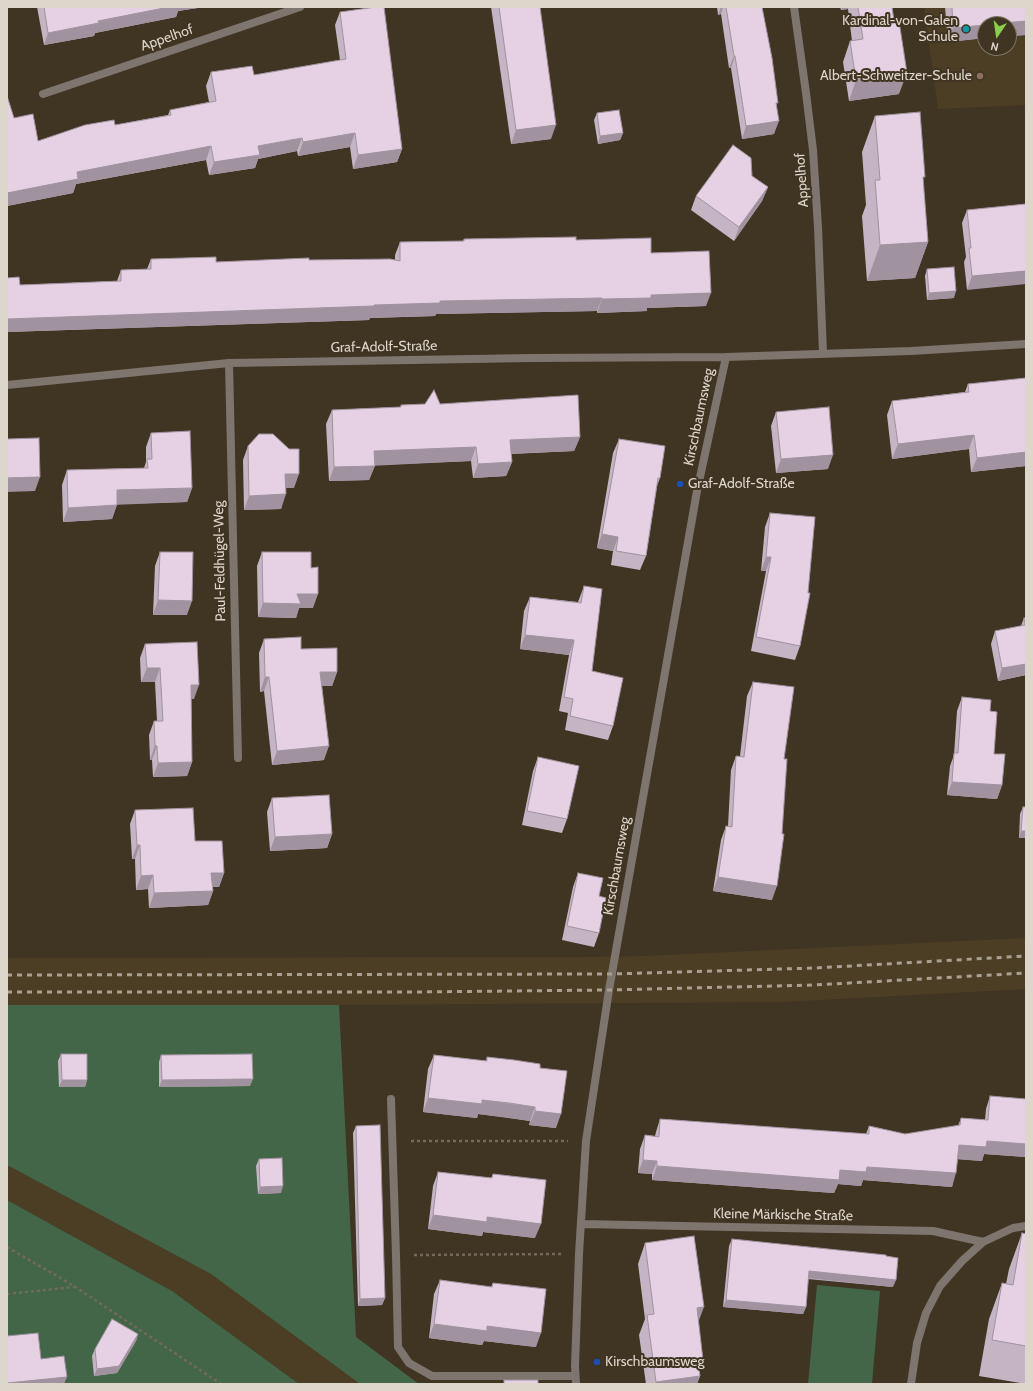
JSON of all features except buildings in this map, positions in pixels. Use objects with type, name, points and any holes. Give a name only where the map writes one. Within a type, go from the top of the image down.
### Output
[{"type":"street","name":"Appelhof","points":[[43,94],[300,7]]},
{"type":"street","name":"Appelhof","points":[[794,7],[813,150],[818,226],[823,353]]},
{"type":"street","name":"Graf-Adolf-Straße","points":[[7,385],[228,363],[531,358],[726,357],[911,351],[1026,344]]},
{"type":"street","name":"Kirschbaumsweg","points":[[576,1380],[581,1224],[586,1141],[611,974],[692,514],[726,357]]},
{"type":"street","name":"Paul-Feldhügel-Weg","points":[[228,363],[238,758]]},
{"type":"street","points":[[391,1099],[398,1347],[409,1363],[432,1376],[576,1380]]},
{"type":"street","name":"Kleine Märkische Straße","points":[[581,1224],[933,1231],[983,1242]]},
{"type":"street","points":[[911,1384],[917,1342],[926,1313],[940,1286],[962,1261],[983,1242],[1013,1228],[1026,1226]]},
{"type":"path","points":[[393,1141],[586,1141]]},
{"type":"path","points":[[7,1247],[74,1286],[221,1384]]},
{"type":"path","points":[[396,1255],[580,1254]]},
{"type":"path","points":[[7,1294],[74,1286]]},
{"type":"shaded area","name":"Albert-Schweitzer-Schule","points":[[924,7],[1026,7],[1026,105],[938,109]]},
{"type":"shaded area","points":[[1026,938],[1026,989],[783,1002],[339,1005],[7,1005],[7,958],[644,956]]},
{"type":"shaded area","points":[[7,1165],[211,1274],[360,1384],[299,1384],[172,1291],[7,1200]]},
{"type":"green space","points":[[7,1005],[339,1005],[356,1337],[419,1384],[360,1384],[211,1274],[7,1165]]},
{"type":"green space","points":[[7,1200],[172,1291],[299,1384],[7,1384]]},
{"type":"green space","points":[[817,1285],[880,1291],[872,1384],[808,1384]]},
{"type":"railway","points":[[7,975],[611,974],[815,968],[1026,956]]},
{"type":"railway","points":[[7,992],[410,992],[609,990],[814,985],[1026,973]]},
{"type":"place","name":"Kardinal-von-Galen Schule","points":[[966,29]]},
{"type":"place","name":"Albert-Schweitzer-Schule","points":[[980,76]]},
{"type":"place","name":"Graf-Adolf-Straße","points":[[680,484]]},
{"type":"place","name":"Kirschbaumsweg","points":[[597,1362]]}]
